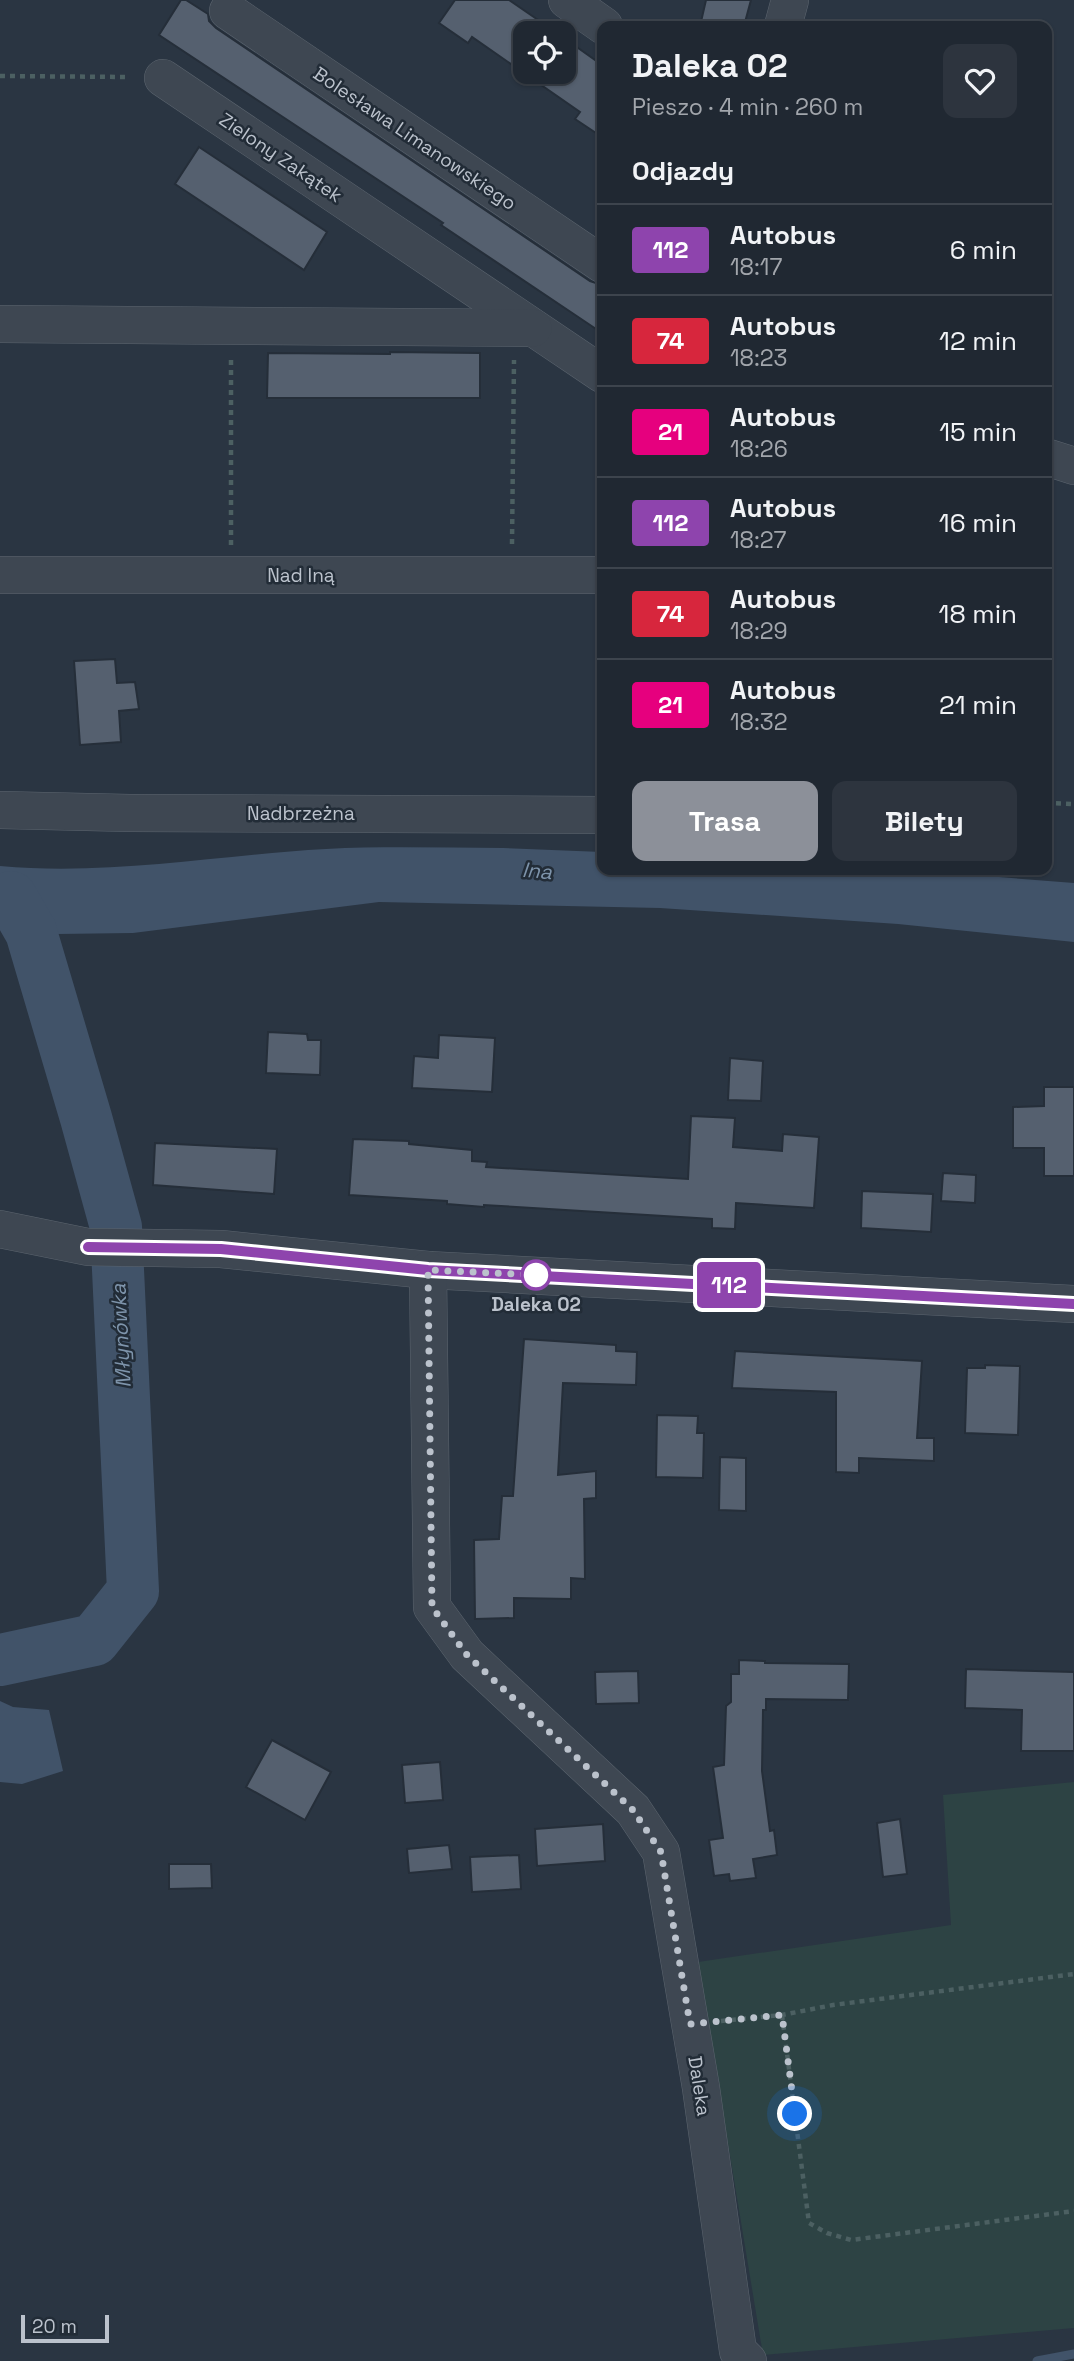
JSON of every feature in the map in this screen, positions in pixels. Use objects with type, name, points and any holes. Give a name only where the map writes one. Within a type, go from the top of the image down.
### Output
[{"type":"street","points":[[567,0],[597,21]]},
{"type":"street","points":[[784,21],[790,0]]},
{"type":"street","name":"Bolesława Limanowskiego","points":[[228,11],[597,261]]},
{"type":"street","name":"Zielony Zakątek","points":[[163,78],[524,328],[597,371]]},
{"type":"street","points":[[0,324],[524,328]]},
{"type":"street","points":[[1052,459],[1074,466]]},
{"type":"street","name":"Nad Iną","points":[[0,575],[597,575]]},
{"type":"street","name":"Nadbrzeżna","points":[[0,810],[597,815]]},
{"type":"street","points":[[0,1229],[88,1247],[221,1249],[428,1270],[1074,1304]]},
{"type":"street","name":"Daleka","points":[[428,1270],[432,1607],[467,1655],[633,1810],[661,1852],[690,2024],[738,2351],[748,2361]]},
{"type":"path","points":[[0,76],[163,78]]},
{"type":"path","points":[[230,575],[231,326]]},
{"type":"path","points":[[511,575],[524,328]]},
{"type":"path","points":[[1052,803],[1074,804]]},
{"type":"path","points":[[690,2024],[782,2015],[833,2005],[1074,1974]]},
{"type":"path","points":[[782,2015],[809,2223],[827,2233],[851,2240],[1074,2211]]},
{"type":"green space","points":[[1074,1782],[1074,2328],[763,2355],[698,1962],[951,1925],[943,1795]]},
{"type":"water","name":"Ina","points":[[392,847],[597,852],[597,875],[973,875],[1074,883],[1074,942],[898,924],[660,908],[379,902],[133,933],[57,934],[0,929],[0,866],[123,867],[285,852]]},
{"type":"water","points":[[0,1701],[13,1707],[49,1710],[63,1771],[22,1784],[0,1782]]},
{"type":"building","points":[[181,0],[186,0],[208,14],[209,21],[216,28],[597,283],[597,330],[441,225],[443,223],[159,35]]},
{"type":"building","points":[[455,0],[509,0],[540,21],[513,21],[513,65],[472,37],[468,43],[439,23]]},
{"type":"building","points":[[706,0],[751,0],[745,21],[701,21]]},
{"type":"building","points":[[576,47],[597,61],[597,134],[575,119],[580,112],[540,84],[576,84]]},
{"type":"building","points":[[199,147],[327,232],[304,270],[175,184]]},
{"type":"building","points":[[268,353],[480,353],[480,398],[267,398]]},
{"type":"building","points":[[115,659],[117,683],[135,682],[139,709],[119,711],[121,742],[80,745],[74,661]]},
{"type":"building","points":[[268,1032],[307,1034],[308,1040],[321,1040],[320,1075],[266,1073]]},
{"type":"building","points":[[439,1035],[495,1038],[492,1092],[412,1088],[414,1056],[438,1058]]},
{"type":"building","points":[[730,1058],[763,1061],[761,1101],[728,1100]]},
{"type":"building","points":[[1044,1087],[1074,1087],[1074,1176],[1044,1176],[1044,1148],[1013,1148],[1013,1107],[1044,1106]]},
{"type":"building","points":[[691,1116],[735,1118],[733,1147],[782,1151],[783,1134],[819,1137],[814,1208],[736,1203],[735,1229],[712,1228],[712,1219],[484,1207],[447,1204],[447,1201],[349,1195],[353,1139],[409,1141],[409,1144],[472,1150],[472,1161],[487,1162],[486,1167],[688,1179]]},
{"type":"building","points":[[155,1143],[277,1149],[274,1194],[153,1185]]},
{"type":"building","points":[[943,1173],[976,1175],[975,1203],[941,1201]]},
{"type":"building","points":[[862,1191],[933,1194],[931,1232],[861,1228]]},
{"type":"building","points":[[524,1339],[616,1345],[616,1351],[637,1352],[636,1385],[563,1383],[558,1475],[596,1471],[596,1498],[584,1499],[585,1579],[571,1578],[571,1599],[514,1598],[514,1618],[475,1619],[474,1540],[499,1539],[502,1496],[513,1496]]},
{"type":"building","points":[[735,1351],[922,1361],[917,1438],[934,1438],[934,1461],[859,1458],[859,1473],[836,1472],[836,1392],[732,1388]]},
{"type":"building","points":[[985,1365],[1020,1366],[1018,1435],[965,1433],[967,1368],[985,1368]]},
{"type":"building","points":[[657,1415],[698,1416],[697,1433],[704,1433],[703,1478],[656,1477]]},
{"type":"building","points":[[720,1457],[746,1458],[746,1511],[719,1510]]},
{"type":"building","points":[[739,1660],[849,1664],[848,1700],[766,1699],[766,1710],[763,1710],[762,1771],[770,1831],[774,1830],[777,1855],[753,1859],[756,1878],[730,1881],[729,1874],[714,1876],[709,1840],[723,1838],[713,1767],[724,1765],[726,1706],[731,1702],[731,1674],[739,1674]]},
{"type":"building","points":[[966,1669],[1074,1672],[1074,1751],[1021,1751],[1022,1710],[965,1708]]},
{"type":"building","points":[[638,1671],[639,1703],[596,1704],[595,1672]]},
{"type":"building","points":[[272,1740],[331,1772],[305,1820],[246,1787]]},
{"type":"building","points":[[440,1762],[443,1800],[405,1803],[402,1765]]},
{"type":"building","points":[[900,1819],[907,1874],[883,1877],[877,1823]]},
{"type":"building","points":[[603,1824],[605,1861],[537,1866],[535,1829]]},
{"type":"building","points":[[449,1845],[452,1869],[409,1873],[407,1849]]},
{"type":"building","points":[[519,1855],[521,1889],[472,1892],[470,1857]]},
{"type":"building","points":[[169,1864],[211,1864],[212,1888],[169,1889]]},
{"type":"waterway","name":"Młynówka","points":[[0,1660],[94,1640],[133,1591],[116,1227],[31,932],[11,897]]},
{"type":"waterway","points":[[1037,2361],[1074,2354]]},
{"type":"bus line","name":"112","points":[[88,1247],[221,1249],[428,1270],[1074,1304]]},
{"type":"place","name":"Daleka 02","points":[[536,1275]]},
{"type":"route","points":[[536,1275],[428,1270],[432,1607],[467,1655],[633,1810],[661,1852],[690,2024],[782,2015],[795,2114]]}]
